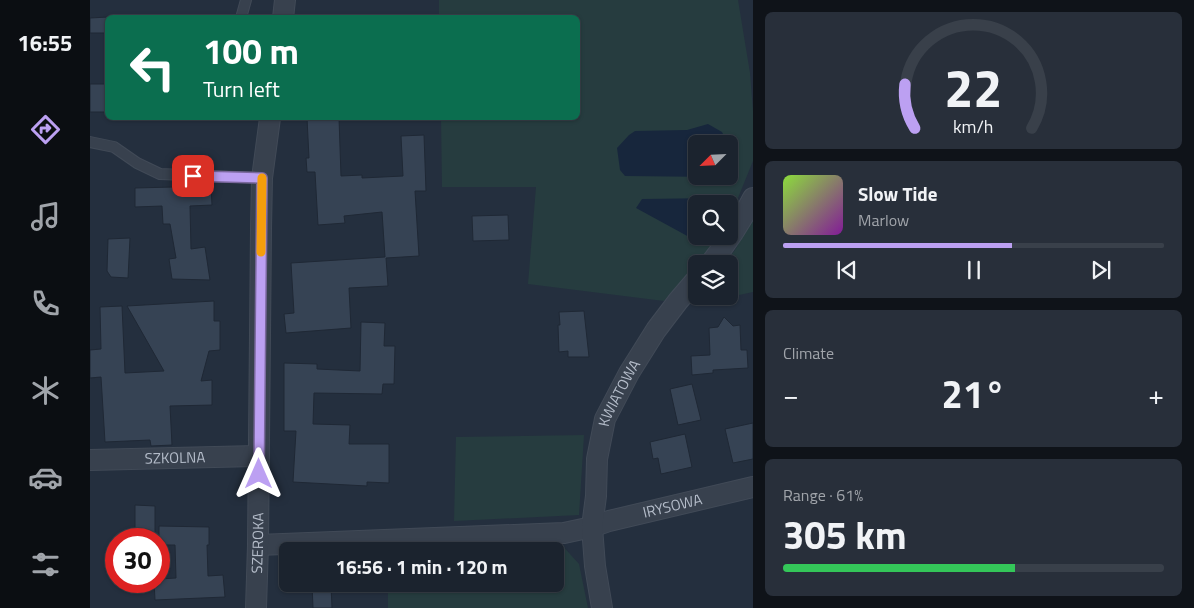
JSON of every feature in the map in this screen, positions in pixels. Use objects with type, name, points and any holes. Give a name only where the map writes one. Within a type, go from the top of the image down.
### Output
[{"type":"street","points":[[283,15],[285,0]]},
{"type":"street","name":"SZEROKA","points":[[256,608],[262,178],[270,120]]},
{"type":"street","points":[[716,255],[739,223],[753,198]]},
{"type":"street","name":"KWIATOWA","points":[[602,608],[592,527],[596,496],[597,459],[605,419],[629,373],[651,337],[688,289]]},
{"type":"street","name":"SZKOLNA","points":[[90,460],[259,456]]},
{"type":"street","name":"IRYSOWA","points":[[592,527],[609,521],[753,487]]},
{"type":"street","points":[[258,545],[564,533],[592,527]]},
{"type":"lane","points":[[242,15],[246,0]]},
{"type":"lane","points":[[90,142],[114,147],[137,163],[160,174],[262,178]]},
{"type":"green space","points":[[439,0],[738,0],[750,73],[753,111],[753,161],[738,198],[738,195],[688,195],[688,245],[714,245],[705,255],[688,255],[688,274],[664,301],[528,284],[536,187],[442,187],[441,120],[580,120],[580,15],[439,15]]},
{"type":"green space","points":[[753,218],[753,292],[738,295],[738,255],[731,255]]},
{"type":"green space","points":[[584,435],[579,515],[454,521],[456,437]]},
{"type":"green space","points":[[564,547],[579,564],[588,608],[388,608],[388,592],[564,592]]},
{"type":"water","points":[[708,124],[722,132],[724,135],[688,135],[688,177],[625,176],[620,170],[617,148],[635,131],[687,130]]},
{"type":"water","points":[[688,198],[688,236],[636,208],[642,199]]},
{"type":"building","points":[[105,17],[105,33],[90,33],[90,18]]},
{"type":"building","points":[[90,84],[105,84],[105,112],[90,112]]},
{"type":"building","points":[[307,120],[339,120],[341,176],[362,175],[362,178],[403,176],[401,136],[424,135],[426,191],[415,191],[419,256],[386,258],[388,286],[349,288],[351,328],[286,333],[284,314],[294,313],[291,263],[385,257],[382,212],[344,216],[345,223],[318,225],[315,172],[307,172],[306,158],[309,158]]},
{"type":"building","points":[[211,186],[212,205],[190,206],[191,249],[205,247],[210,280],[172,279],[169,259],[176,258],[170,224],[163,224],[162,206],[135,207],[135,188]]},
{"type":"building","points":[[508,215],[509,240],[473,241],[472,216]]},
{"type":"building","points":[[130,238],[128,278],[111,277],[107,271],[108,239]]},
{"type":"building","points":[[214,301],[214,321],[220,321],[220,350],[209,351],[201,381],[212,380],[212,405],[170,406],[172,445],[151,446],[150,440],[105,442],[101,377],[90,378],[90,350],[101,349],[100,307],[122,306],[125,373],[164,371],[127,306]]},
{"type":"building","points":[[584,311],[589,357],[568,357],[568,351],[559,352],[559,312]]},
{"type":"building","points":[[724,317],[733,326],[740,325],[741,350],[747,350],[748,368],[713,370],[713,373],[692,375],[691,356],[710,355],[709,328],[718,327]]},
{"type":"building","points":[[361,322],[385,323],[384,346],[395,346],[394,384],[383,384],[382,394],[314,393],[313,424],[350,425],[349,444],[389,444],[389,483],[367,482],[367,486],[293,482],[296,431],[284,431],[284,363],[317,364],[317,369],[360,371]]},
{"type":"building","points":[[692,384],[701,420],[678,425],[670,389]]},
{"type":"building","points":[[753,423],[753,459],[733,463],[725,429]]},
{"type":"building","points":[[685,434],[692,467],[661,474],[658,458],[653,459],[650,442]]},
{"type":"building","points":[[135,505],[155,506],[155,528],[135,528]]},
{"type":"building","points":[[159,526],[209,527],[209,545],[207,545],[208,576],[223,575],[225,597],[155,600],[155,593],[170,593],[170,578],[176,578],[175,545],[170,545],[170,528],[159,528]]},
{"type":"building","points":[[312,592],[331,592],[332,608],[313,608]]},
{"type":"slow traffic","points":[[261,252],[262,178]]},
{"type":"route","points":[[193,176],[262,178],[259,474]]}]
